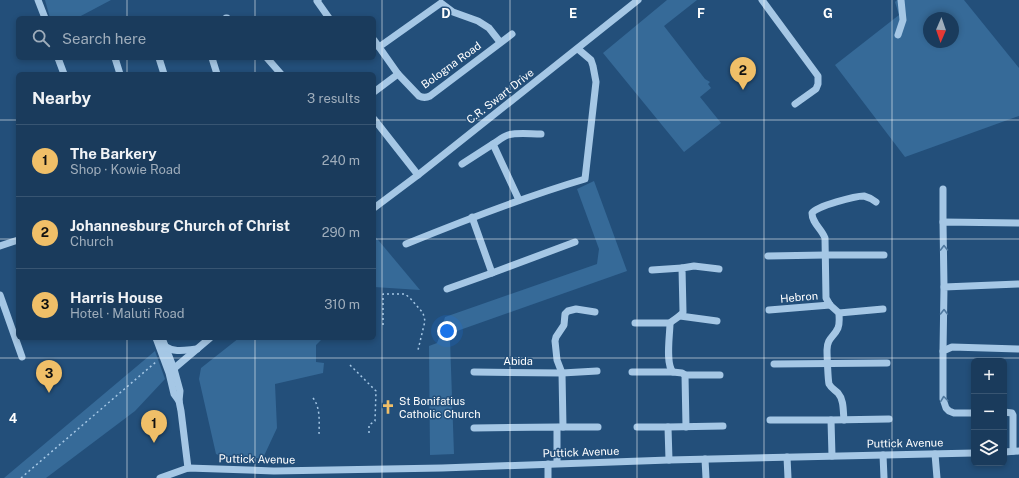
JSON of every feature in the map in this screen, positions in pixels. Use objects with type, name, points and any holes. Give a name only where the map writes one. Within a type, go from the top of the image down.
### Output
[{"type":"street","points":[[317,0],[328,16]]},
{"type":"street","name":"C.R. Swart Drive","points":[[376,206],[418,175],[638,0]]},
{"type":"street","points":[[762,0],[818,76],[818,84],[816,89],[795,104]]},
{"type":"street","points":[[898,35],[903,20],[901,0]]},
{"type":"street","points":[[39,1],[43,16]]},
{"type":"street","name":"Bologna Road","points":[[379,47],[440,1],[453,12],[478,21],[489,28],[500,42]]},
{"type":"street","name":"Bologna Road","points":[[376,43],[398,74],[419,96],[426,98],[512,34]]},
{"type":"street","points":[[406,244],[472,217],[585,179],[596,82],[591,60],[578,48]]},
{"type":"street","points":[[59,60],[63,72]]},
{"type":"street","points":[[116,60],[119,72]]},
{"type":"street","points":[[160,60],[164,72]]},
{"type":"street","points":[[213,60],[216,72]]},
{"type":"street","points":[[269,60],[279,72]]},
{"type":"street","points":[[376,90],[398,74]]},
{"type":"street","points":[[376,122],[418,175]]},
{"type":"street","points":[[462,164],[501,138],[515,134],[541,134]]},
{"type":"street","points":[[493,144],[519,200]]},
{"type":"street","points":[[943,189],[943,399],[946,408],[949,411],[954,413],[971,413]]},
{"type":"street","name":"Hebron","points":[[838,313],[830,305],[826,295],[825,238],[821,229],[813,220],[813,211],[822,206],[857,197],[866,196],[876,202]]},
{"type":"street","points":[[472,217],[492,273]]},
{"type":"street","points":[[943,222],[1019,223]]},
{"type":"street","points":[[0,246],[16,241]]},
{"type":"street","points":[[447,289],[575,242]]},
{"type":"street","points":[[768,256],[884,255]]},
{"type":"street","points":[[652,270],[694,266],[719,269]]},
{"type":"street","points":[[635,323],[670,323],[680,316],[683,312],[682,268]]},
{"type":"street","points":[[944,287],[1019,284]]},
{"type":"street","points":[[0,295],[22,357]]},
{"type":"street","name":"Hebron","points":[[769,310],[830,305]]},
{"type":"street","points":[[557,463],[562,372],[557,360],[556,337],[564,325],[565,314],[571,310],[576,309],[596,312]]},
{"type":"street","points":[[844,420],[841,397],[837,391],[832,388],[829,381],[828,364],[827,345],[830,338],[839,326],[838,313],[883,309]]},
{"type":"street","points":[[680,316],[717,321]]},
{"type":"street","points":[[670,323],[668,360],[670,369],[673,372]]},
{"type":"street","points":[[157,340],[162,355],[171,371]]},
{"type":"street","points":[[160,478],[188,468],[181,411],[179,401],[174,394],[171,371],[162,340]]},
{"type":"street","points":[[171,371],[208,340]]},
{"type":"street","points":[[164,346],[176,351],[198,349]]},
{"type":"street","points":[[943,351],[952,348],[1019,349]]},
{"type":"street","points":[[774,364],[887,363]]},
{"type":"street","name":"Abida","points":[[474,372],[597,371]]},
{"type":"street","points":[[632,372],[673,372],[682,373],[685,375],[720,375]]},
{"type":"street","points":[[685,375],[686,427]]},
{"type":"street","points":[[1007,412],[1011,412],[1013,414],[1016,451]]},
{"type":"street","points":[[770,420],[888,419]]},
{"type":"street","points":[[831,420],[832,456]]},
{"type":"street","points":[[637,427],[723,426]]},
{"type":"street","points":[[474,428],[598,427]]},
{"type":"street","points":[[668,427],[669,460]]},
{"type":"street","name":"Puttick Avenue","points":[[188,468],[274,474],[557,463],[971,453]]},
{"type":"street","points":[[936,454],[937,478]]},
{"type":"street","points":[[883,455],[884,478]]},
{"type":"street","points":[[787,457],[788,478]]},
{"type":"street","points":[[705,459],[706,478]]},
{"type":"street","points":[[548,464],[548,478]]},
{"type":"path","points":[[383,325],[383,294],[406,294],[423,313],[425,321],[418,350]]},
{"type":"path","points":[[21,478],[162,355]]},
{"type":"path","points":[[350,365],[376,390],[375,421],[369,425],[369,436]]},
{"type":"path","points":[[313,398],[318,409],[319,436]]},
{"type":"shaded area","points":[[45,0],[111,0],[81,16],[49,16]]},
{"type":"shaded area","points":[[667,0],[697,0],[664,26],[705,79],[710,82],[708,84],[711,88],[700,97],[721,123],[684,152],[603,53]]},
{"type":"shaded area","points":[[897,0],[964,0],[1019,68],[1019,116],[905,157],[835,65],[899,15],[895,2]]},
{"type":"shaded area","points":[[594,181],[627,271],[457,331],[450,340],[454,454],[430,455],[429,346],[437,343],[445,317],[597,264],[599,249],[577,189]]},
{"type":"shaded area","points":[[376,237],[420,290],[376,287]]},
{"type":"shaded area","points":[[236,340],[321,340],[316,345],[316,362],[324,363],[323,373],[275,384],[277,428],[263,458],[226,458],[216,454],[199,379],[201,368]]},
{"type":"shaded area","points":[[155,351],[165,379],[135,411],[46,478],[4,478]]},
{"type":"place","name":"Johannesburg Church of Christ","points":[[743,90]]},
{"type":"place","name":"Harris House","points":[[49,393]]},
{"type":"place","name":"St Bonifatius Catholic Church","points":[[388,407]]},
{"type":"place","name":"The Barkery","points":[[154,443]]}]
